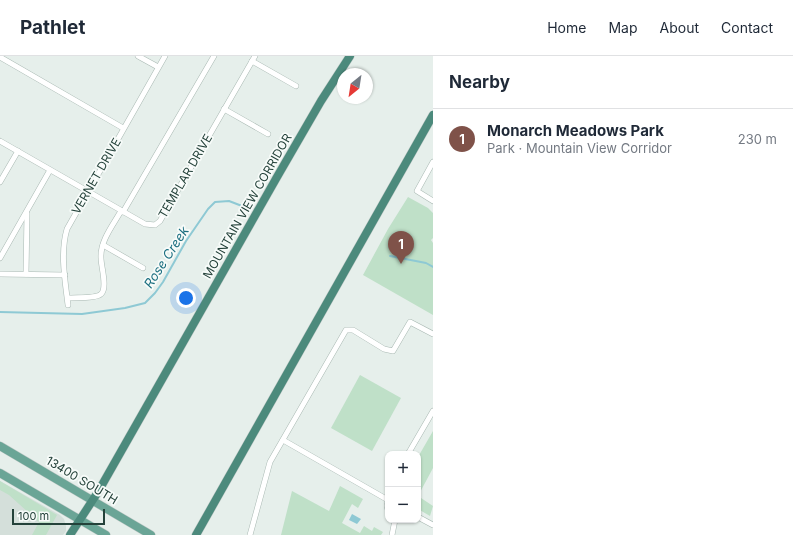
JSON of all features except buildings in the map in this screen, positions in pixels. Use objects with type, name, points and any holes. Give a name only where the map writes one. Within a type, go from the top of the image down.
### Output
[{"type":"highway","name":"MOUNTAIN VIEW CORRIDOR","points":[[70,535],[92,500],[276,177],[321,101],[350,56]]},
{"type":"highway","points":[[196,535],[433,115]]},
{"type":"main road","name":"13400 SOUTH","points":[[0,446],[151,535]]},
{"type":"main road","points":[[0,473],[106,535]]},
{"type":"street","points":[[138,56],[158,67]]},
{"type":"street","name":"VERNET DRIVE","points":[[68,305],[63,247],[70,222],[165,56]]},
{"type":"street","points":[[68,298],[96,296],[102,292],[104,287],[101,257],[103,245],[214,56]]},
{"type":"street","points":[[0,57],[123,128]]},
{"type":"street","points":[[253,59],[296,86]]},
{"type":"street","name":"TEMPLAR DRIVE","points":[[0,141],[145,224],[152,226],[159,222],[253,59]]},
{"type":"street","points":[[224,109],[268,134]]},
{"type":"street","points":[[0,182],[18,151]]},
{"type":"street","points":[[433,162],[417,191],[433,201]]},
{"type":"street","points":[[0,258],[50,170]]},
{"type":"street","points":[[26,274],[27,211]]},
{"type":"street","points":[[103,245],[143,268]]},
{"type":"street","points":[[0,274],[65,275]]},
{"type":"street","points":[[250,535],[270,462],[346,330],[353,330],[384,349],[393,351],[410,322],[433,334]]},
{"type":"street","points":[[410,451],[433,411]]},
{"type":"street","points":[[283,440],[385,498]]},
{"type":"street","points":[[421,519],[433,525]]},
{"type":"street","points":[[392,535],[394,523]]},
{"type":"shaded area","points":[[0,481],[60,515],[64,519],[66,526],[66,531],[63,535],[0,535]]},
{"type":"green space","points":[[408,197],[428,208],[433,213],[433,238],[431,240],[433,243],[433,315],[363,275],[388,229]]},
{"type":"green space","points":[[360,375],[401,398],[372,451],[331,428]]},
{"type":"green space","points":[[433,431],[433,468],[421,490],[421,452]]},
{"type":"green space","points":[[0,481],[57,515],[46,535],[32,535],[39,522],[9,495],[0,490]]},
{"type":"green space","points":[[340,486],[363,499],[358,508],[352,504],[342,523],[360,533],[364,526],[372,531],[374,527],[383,532],[381,535],[281,535],[292,491],[329,511]]},
{"type":"green space","points":[[421,498],[433,506],[430,516],[421,511]]},
{"type":"water","points":[[352,514],[361,519],[357,524],[349,520]]},
{"type":"waterway","name":"Rose Creek","points":[[0,312],[82,314],[125,308],[145,303],[163,282],[186,241],[208,209],[215,202],[229,201],[242,206]]},
{"type":"waterway","name":"Rose Creek","points":[[390,256],[426,263],[433,267]]},
{"type":"place","name":"Monarch Meadows Park","points":[[401,264]]}]
